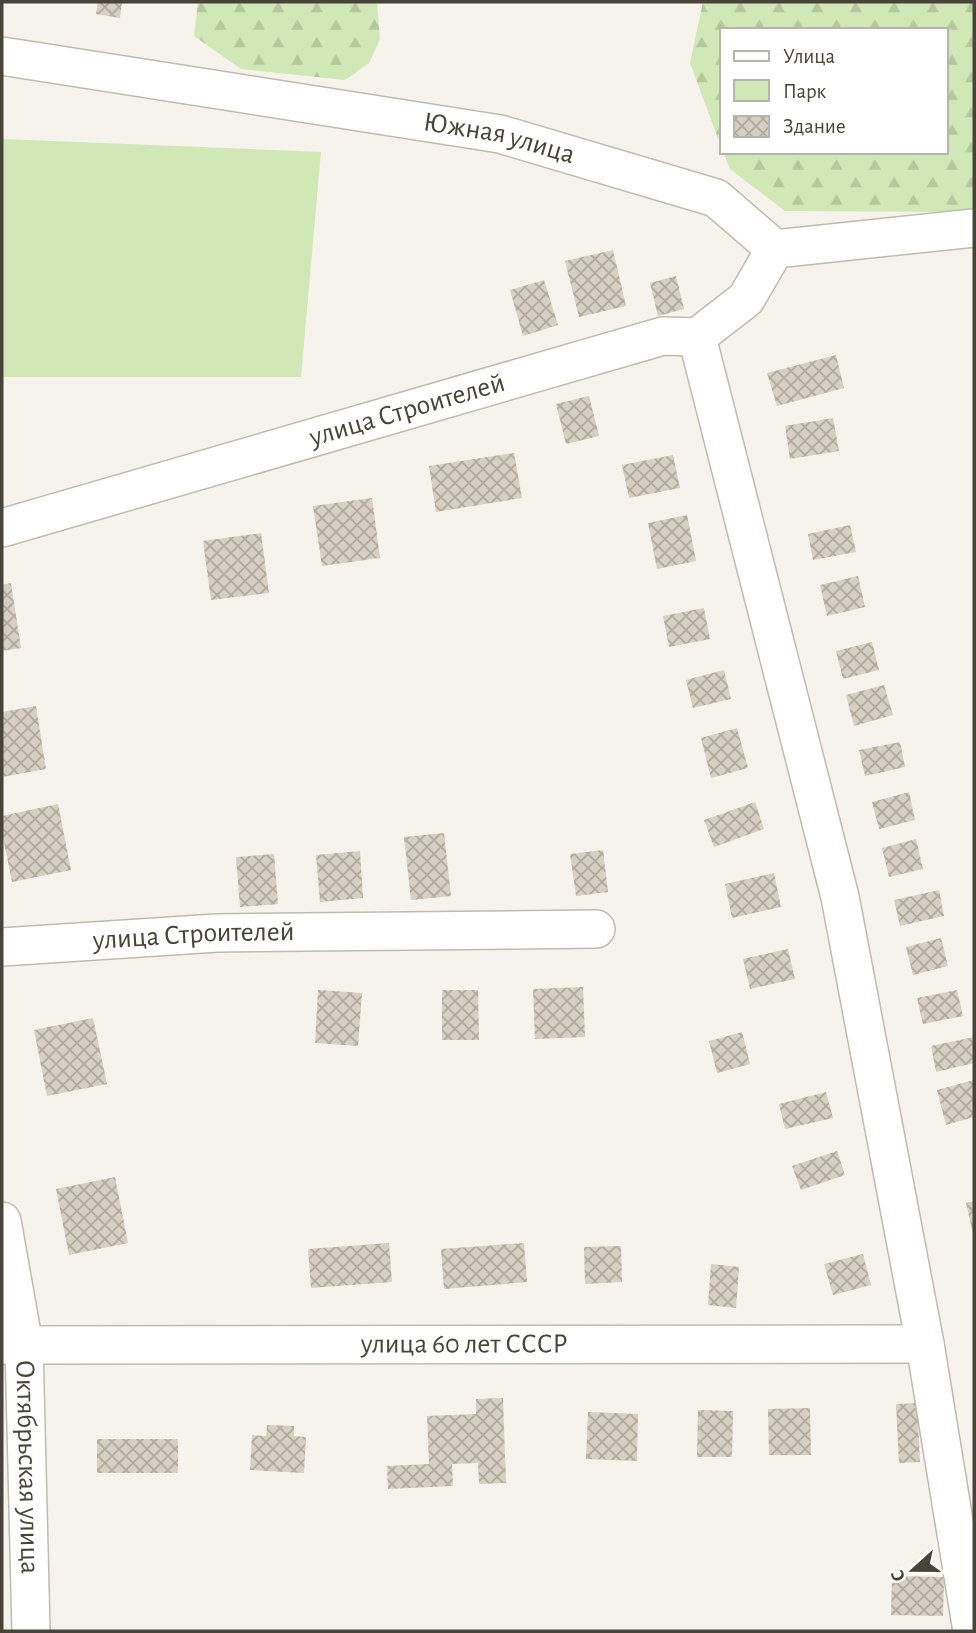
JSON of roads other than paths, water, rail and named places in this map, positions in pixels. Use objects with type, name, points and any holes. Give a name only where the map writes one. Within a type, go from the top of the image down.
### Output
[{"type":"street","name":"Южная улица","points":[[2,56],[500,134],[716,198],[775,249]]},
{"type":"street","points":[[972,1631],[925,1344],[839,897],[697,337],[746,299],[775,249],[974,228]]},
{"type":"street","name":"улица Строителей","points":[[2,528],[663,336],[697,337]]},
{"type":"street","name":"улица Строителей","points":[[2,947],[217,933],[596,929]]},
{"type":"street","name":"Октябрьская улица","points":[[2,1221],[13,1345],[31,1631]]},
{"type":"street","name":"улица 60 лет СССР","points":[[13,1345],[925,1344]]}]
